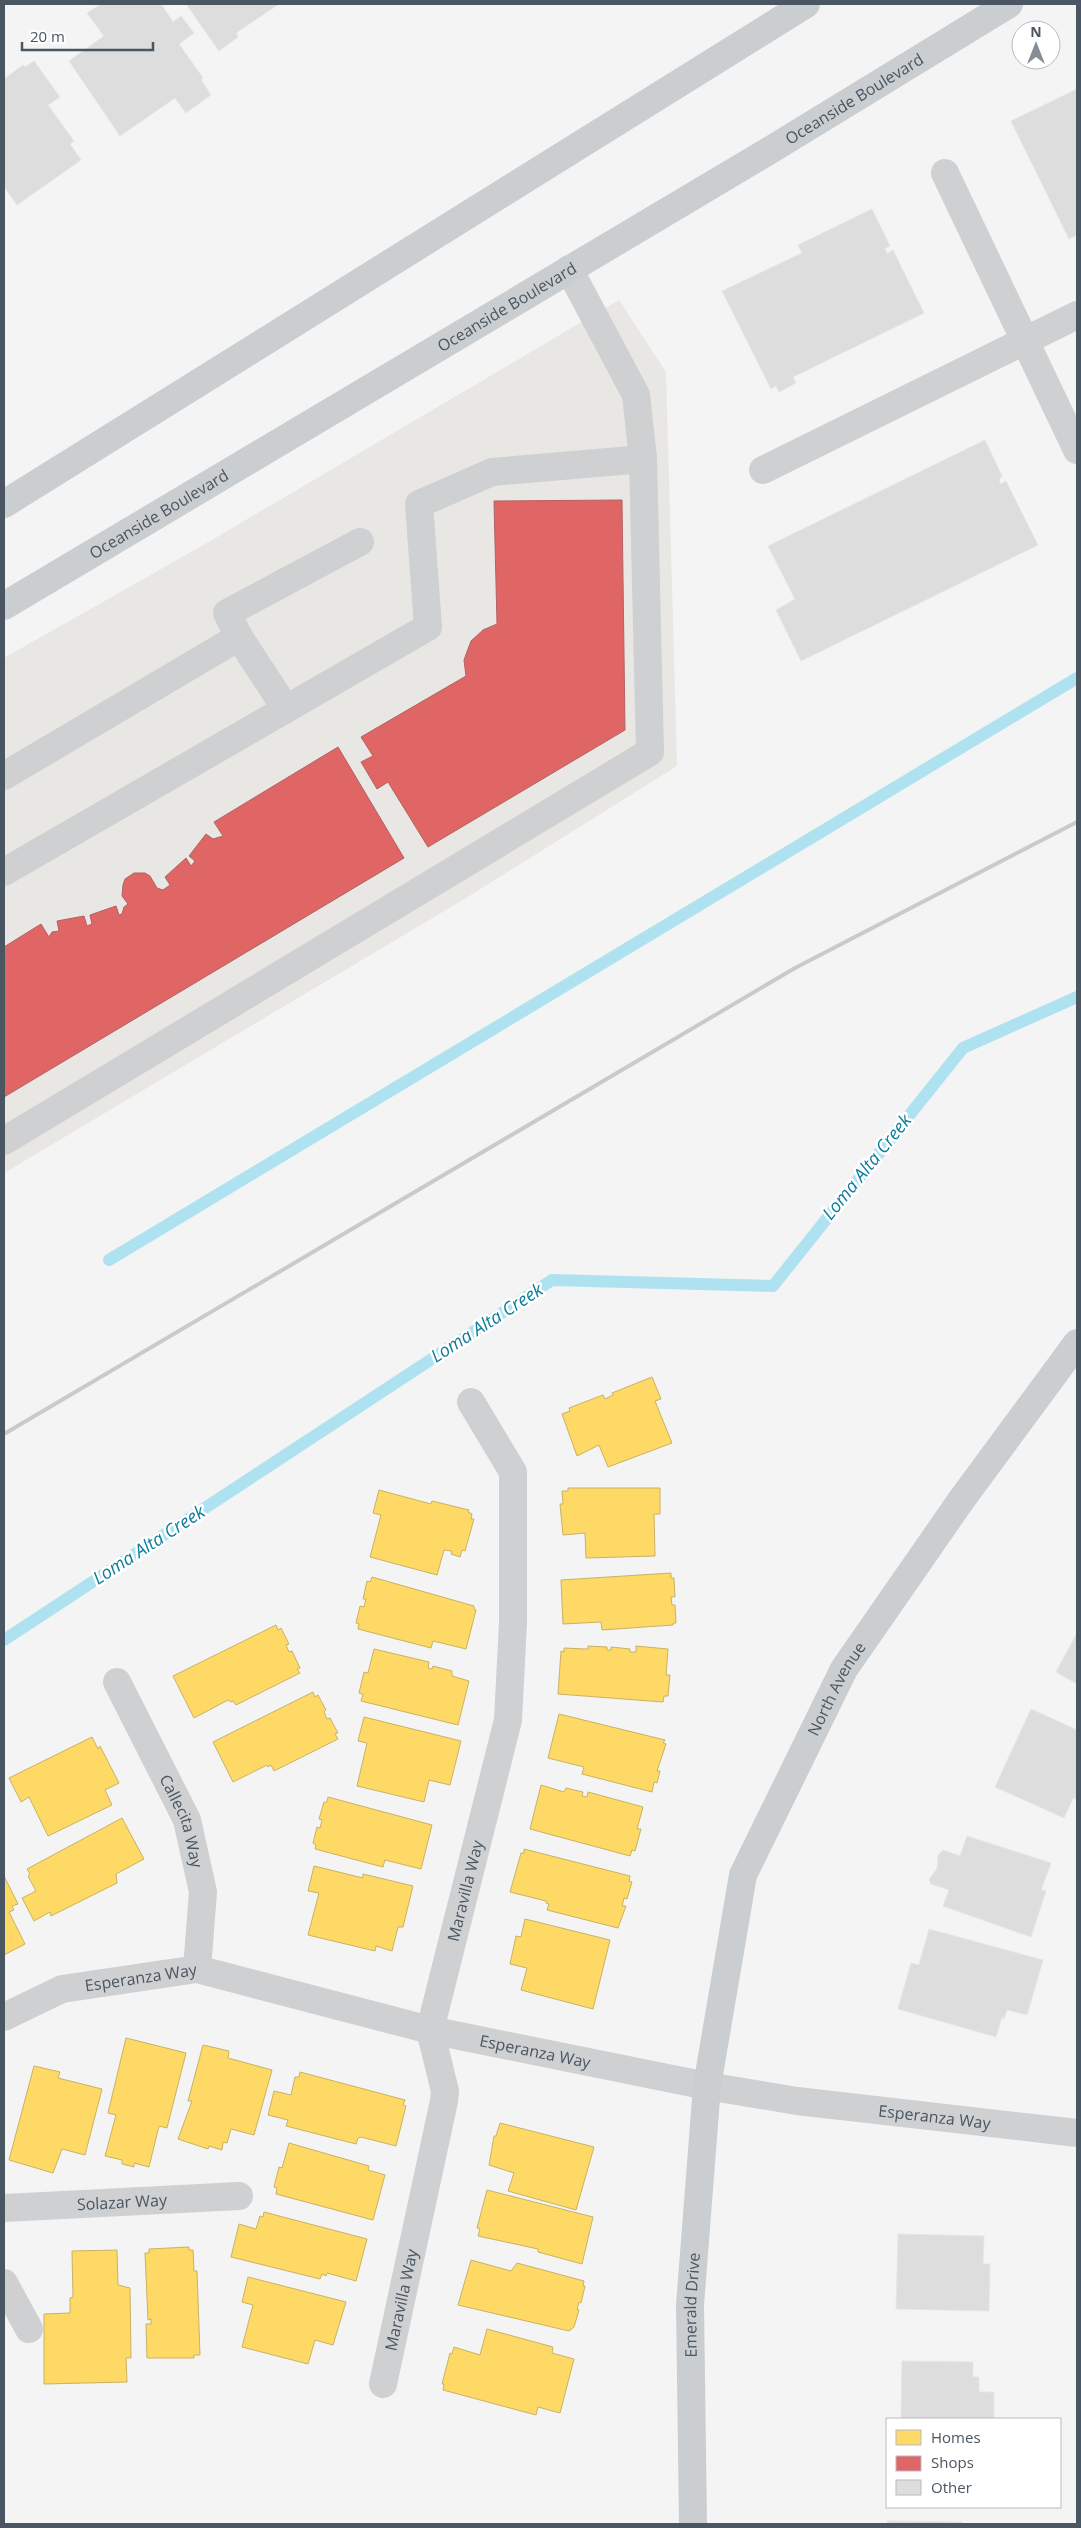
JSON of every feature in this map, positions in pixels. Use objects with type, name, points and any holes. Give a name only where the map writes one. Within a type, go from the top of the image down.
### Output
[{"type":"main road","points":[[4,504],[806,4]]},
{"type":"main road","name":"Oceanside Boulevard","points":[[4,606],[776,147],[1008,4]]},
{"type":"main road","name":"North Avenue","points":[[707,2086],[743,1875],[840,1678],[962,1499],[1077,1343]]},
{"type":"main road","name":"Emerald Drive","points":[[693,2524],[690,2305],[707,2086]]},
{"type":"street","points":[[944,173],[1077,450]]},
{"type":"street","points":[[4,1141],[650,752],[642,459],[636,396],[569,269]]},
{"type":"street","points":[[763,470],[1077,315]]},
{"type":"street","points":[[4,872],[428,627],[419,504],[492,472],[642,459]]},
{"type":"street","points":[[286,709],[239,637],[226,613],[360,542]]},
{"type":"street","points":[[4,776],[239,637]]},
{"type":"street","name":"Maravilla Way","points":[[383,2384],[444,2102],[445,2091],[430,2030],[508,1720],[513,1622],[513,1472],[471,1402]]},
{"type":"street","name":"Callecita Way","points":[[117,1682],[188,1820],[203,1892],[197,1969]]},
{"type":"street","name":"Esperanza Way","points":[[4,2017],[62,1989],[197,1969],[430,2030],[707,2086],[797,2101],[1077,2133]]},
{"type":"street","name":"Solazar Way","points":[[4,2208],[239,2196]]},
{"type":"street","points":[[4,2284],[29,2329]]},
{"type":"shaded area","points":[[619,300],[666,372],[677,766],[466,898],[4,1173],[4,658],[212,540]]},
{"type":"building: Homes","points":[[652,1377],[661,1399],[655,1401],[672,1443],[608,1467],[599,1445],[577,1456],[562,1414],[570,1411],[569,1408],[603,1395],[605,1399],[613,1395],[612,1393]]},
{"type":"building: Homes","points":[[568,1488],[660,1488],[660,1514],[654,1514],[655,1556],[586,1558],[585,1533],[563,1535],[560,1504],[563,1504],[562,1491],[568,1491]]},
{"type":"building: Homes","points":[[379,1490],[431,1504],[432,1501],[469,1510],[468,1512],[472,1514],[471,1519],[474,1519],[465,1551],[462,1550],[460,1557],[451,1554],[452,1551],[444,1550],[437,1575],[370,1557],[381,1515],[373,1513]]},
{"type":"building: Homes","points":[[671,1573],[671,1578],[674,1578],[675,1597],[671,1597],[672,1605],[675,1605],[676,1623],[673,1623],[673,1625],[602,1630],[601,1622],[563,1624],[561,1580]]},
{"type":"building: Homes","points":[[372,1577],[474,1606],[476,1610],[466,1649],[433,1641],[431,1648],[358,1629],[359,1624],[356,1623],[360,1606],[364,1607],[366,1599],[363,1599],[367,1581],[370,1582]]},
{"type":"building: Homes","points":[[276,1625],[278,1630],[281,1628],[289,1644],[286,1645],[289,1652],[292,1651],[300,1668],[297,1669],[300,1673],[236,1705],[233,1701],[228,1700],[194,1718],[173,1676]]},
{"type":"building: Homes","points":[[588,1646],[607,1647],[607,1650],[611,1650],[611,1647],[630,1649],[630,1652],[636,1652],[636,1646],[668,1649],[666,1675],[670,1675],[668,1696],[664,1696],[663,1702],[558,1694],[561,1651],[564,1652],[564,1648],[588,1649]]},
{"type":"building: Homes","points":[[374,1649],[429,1662],[428,1668],[432,1669],[433,1666],[452,1671],[452,1676],[469,1681],[458,1725],[361,1701],[363,1694],[359,1693],[364,1672],[368,1673]]},
{"type":"building: Homes","points":[[313,1692],[315,1697],[318,1695],[326,1710],[324,1712],[327,1719],[330,1718],[338,1733],[335,1734],[338,1739],[274,1771],[271,1765],[268,1767],[267,1765],[233,1782],[213,1742]]},
{"type":"building: Homes","points":[[559,1714],[665,1740],[663,1743],[666,1744],[657,1771],[660,1771],[657,1783],[654,1782],[652,1792],[582,1774],[584,1767],[548,1758]]},
{"type":"building: Homes","points":[[364,1717],[461,1741],[450,1785],[429,1780],[424,1802],[357,1786],[367,1743],[358,1741]]},
{"type":"building: Homes","points":[[92,1737],[98,1749],[100,1746],[119,1783],[105,1790],[112,1805],[48,1836],[29,1797],[21,1802],[9,1778]]},
{"type":"building: Homes","points":[[541,1785],[564,1792],[566,1788],[583,1792],[582,1796],[587,1797],[588,1792],[643,1807],[637,1829],[641,1829],[635,1851],[632,1850],[630,1856],[530,1829]]},
{"type":"building: Homes","points":[[328,1797],[432,1825],[421,1869],[385,1860],[383,1867],[315,1849],[316,1845],[313,1843],[317,1827],[320,1828],[322,1820],[319,1819],[324,1802],[327,1802]]},
{"type":"building: Homes","points":[[122,1818],[144,1859],[116,1874],[117,1883],[51,1916],[50,1912],[34,1921],[22,1898],[36,1891],[28,1876],[30,1874],[27,1869]]},
{"type":"building: Homes","points":[[524,1849],[630,1876],[629,1881],[632,1882],[627,1899],[624,1898],[622,1906],[626,1906],[618,1928],[547,1910],[549,1904],[546,1901],[510,1892],[521,1853],[524,1853]]},
{"type":"building: Homes","points":[[314,1866],[363,1878],[363,1874],[413,1886],[403,1927],[398,1927],[392,1951],[376,1946],[375,1951],[308,1935],[319,1893],[308,1891]]},
{"type":"building: Homes","points":[[4,1876],[18,1904],[12,1906],[14,1910],[9,1912],[25,1944],[4,1955]]},
{"type":"building: Homes","points":[[525,1919],[610,1940],[593,2009],[521,1990],[527,1968],[510,1964],[516,1936],[521,1937]]},
{"type":"building: Homes","points":[[126,2038],[186,2053],[167,2128],[159,2126],[149,2167],[134,2163],[134,2167],[122,2164],[122,2160],[105,2156],[116,2115],[108,2113]]},
{"type":"building: Homes","points":[[203,2045],[229,2051],[228,2058],[272,2070],[254,2135],[231,2129],[227,2143],[223,2142],[222,2150],[209,2146],[208,2149],[178,2139],[192,2101],[188,2101]]},
{"type":"building: Homes","points":[[34,2066],[60,2072],[58,2078],[102,2089],[85,2155],[62,2149],[53,2173],[9,2160]]},
{"type":"building: Homes","points":[[300,2072],[405,2100],[403,2105],[406,2106],[396,2146],[361,2137],[358,2138],[356,2144],[286,2126],[288,2120],[268,2115],[274,2091],[291,2095],[295,2077],[299,2077]]},
{"type":"building: Homes","points":[[500,2123],[594,2147],[576,2210],[508,2191],[514,2173],[489,2165],[494,2136],[496,2136]]},
{"type":"building: Homes","points":[[289,2143],[369,2166],[368,2170],[385,2175],[373,2220],[276,2194],[277,2188],[274,2187],[279,2167],[282,2168]]},
{"type":"building: Homes","points":[[487,2190],[593,2217],[582,2264],[538,2252],[538,2249],[478,2236],[480,2229],[477,2228]]},
{"type":"building: Homes","points":[[264,2212],[367,2239],[356,2281],[327,2273],[326,2276],[322,2274],[320,2279],[231,2257],[239,2224],[256,2229],[260,2216],[263,2217]]},
{"type":"building: Homes","points":[[189,2247],[189,2250],[193,2250],[194,2271],[197,2271],[200,2355],[194,2355],[194,2358],[147,2358],[146,2324],[151,2324],[151,2319],[148,2320],[145,2253],[149,2253],[149,2249]]},
{"type":"building: Homes","points":[[117,2250],[118,2285],[130,2288],[131,2358],[126,2358],[127,2382],[44,2384],[44,2314],[70,2313],[70,2298],[73,2297],[72,2251]]},
{"type":"building: Homes","points":[[471,2260],[511,2271],[517,2263],[584,2281],[583,2286],[585,2286],[581,2303],[579,2302],[577,2310],[579,2310],[574,2327],[569,2331],[458,2305]]},
{"type":"building: Homes","points":[[248,2277],[346,2302],[333,2345],[315,2340],[308,2364],[242,2347],[253,2305],[242,2302]]},
{"type":"building: Homes","points":[[487,2329],[553,2347],[552,2353],[574,2359],[560,2413],[538,2407],[536,2415],[443,2390],[444,2384],[442,2384],[450,2353],[452,2354],[454,2347],[480,2355]]},
{"type":"building: Shops","points":[[622,500],[625,730],[428,847],[388,782],[377,789],[361,762],[373,756],[361,737],[466,676],[464,660],[471,641],[483,630],[497,624],[494,501]]},
{"type":"building: Shops","points":[[338,747],[404,858],[4,1097],[4,947],[41,924],[49,937],[52,932],[59,931],[57,921],[84,916],[87,926],[92,924],[90,915],[116,906],[119,915],[122,914],[124,907],[128,904],[122,896],[123,885],[125,879],[134,873],[145,873],[150,876],[157,888],[163,890],[170,885],[165,877],[186,858],[191,866],[195,861],[189,856],[206,834],[213,839],[223,836],[214,822]]},
{"type":"building: Other","points":[[101,4],[161,4],[173,22],[181,16],[194,33],[179,44],[203,78],[201,80],[211,95],[186,113],[175,98],[120,136],[69,61],[104,36],[87,13]]},
{"type":"building: Other","points":[[186,4],[279,4],[236,33],[238,37],[219,51]]},
{"type":"building: Other","points":[[34,61],[60,97],[48,105],[74,141],[70,144],[81,160],[17,205],[4,187],[4,79],[23,65],[25,67]]},
{"type":"building: Other","points":[[1077,89],[1077,235],[1069,239],[1011,121]]},
{"type":"building: Other","points":[[872,209],[890,246],[885,248],[887,254],[893,250],[924,313],[793,377],[796,383],[779,392],[776,386],[771,389],[722,291],[802,253],[798,245]]},
{"type":"building: Other","points":[[985,440],[1002,476],[999,480],[1001,484],[1006,481],[1038,545],[801,661],[776,610],[795,599],[768,546]]},
{"type":"building: Other","points":[[1077,1633],[1077,1684],[1056,1672]]},
{"type":"building: Other","points":[[1031,1709],[1077,1730],[1077,1799],[1073,1798],[1064,1818],[995,1787]]},
{"type":"building: Other","points":[[967,1836],[1051,1863],[1041,1890],[1046,1891],[1031,1937],[943,1906],[949,1890],[931,1884],[929,1879],[937,1869],[938,1855],[943,1850],[960,1856]]},
{"type":"building: Other","points":[[929,1929],[1043,1960],[1027,2015],[1007,2010],[1004,2019],[1002,2017],[996,2037],[898,2009],[911,1963],[919,1965]]},
{"type":"building: Other","points":[[898,2234],[984,2236],[983,2264],[990,2264],[989,2311],[896,2309]]},
{"type":"building: Other","points":[[902,2361],[973,2362],[973,2377],[979,2377],[979,2392],[994,2392],[994,2418],[901,2418]]},
{"type":"building: Other","points":[[887,2521],[962,2522],[962,2524],[887,2524]]},
{"type":"waterway","points":[[109,1260],[1077,678]]},
{"type":"waterway","name":"Loma Alta Creek","points":[[4,1640],[552,1280],[773,1286],[963,1048],[1077,997]]},
{"type":"railway","points":[[4,1434],[795,968],[1077,822]]}]
